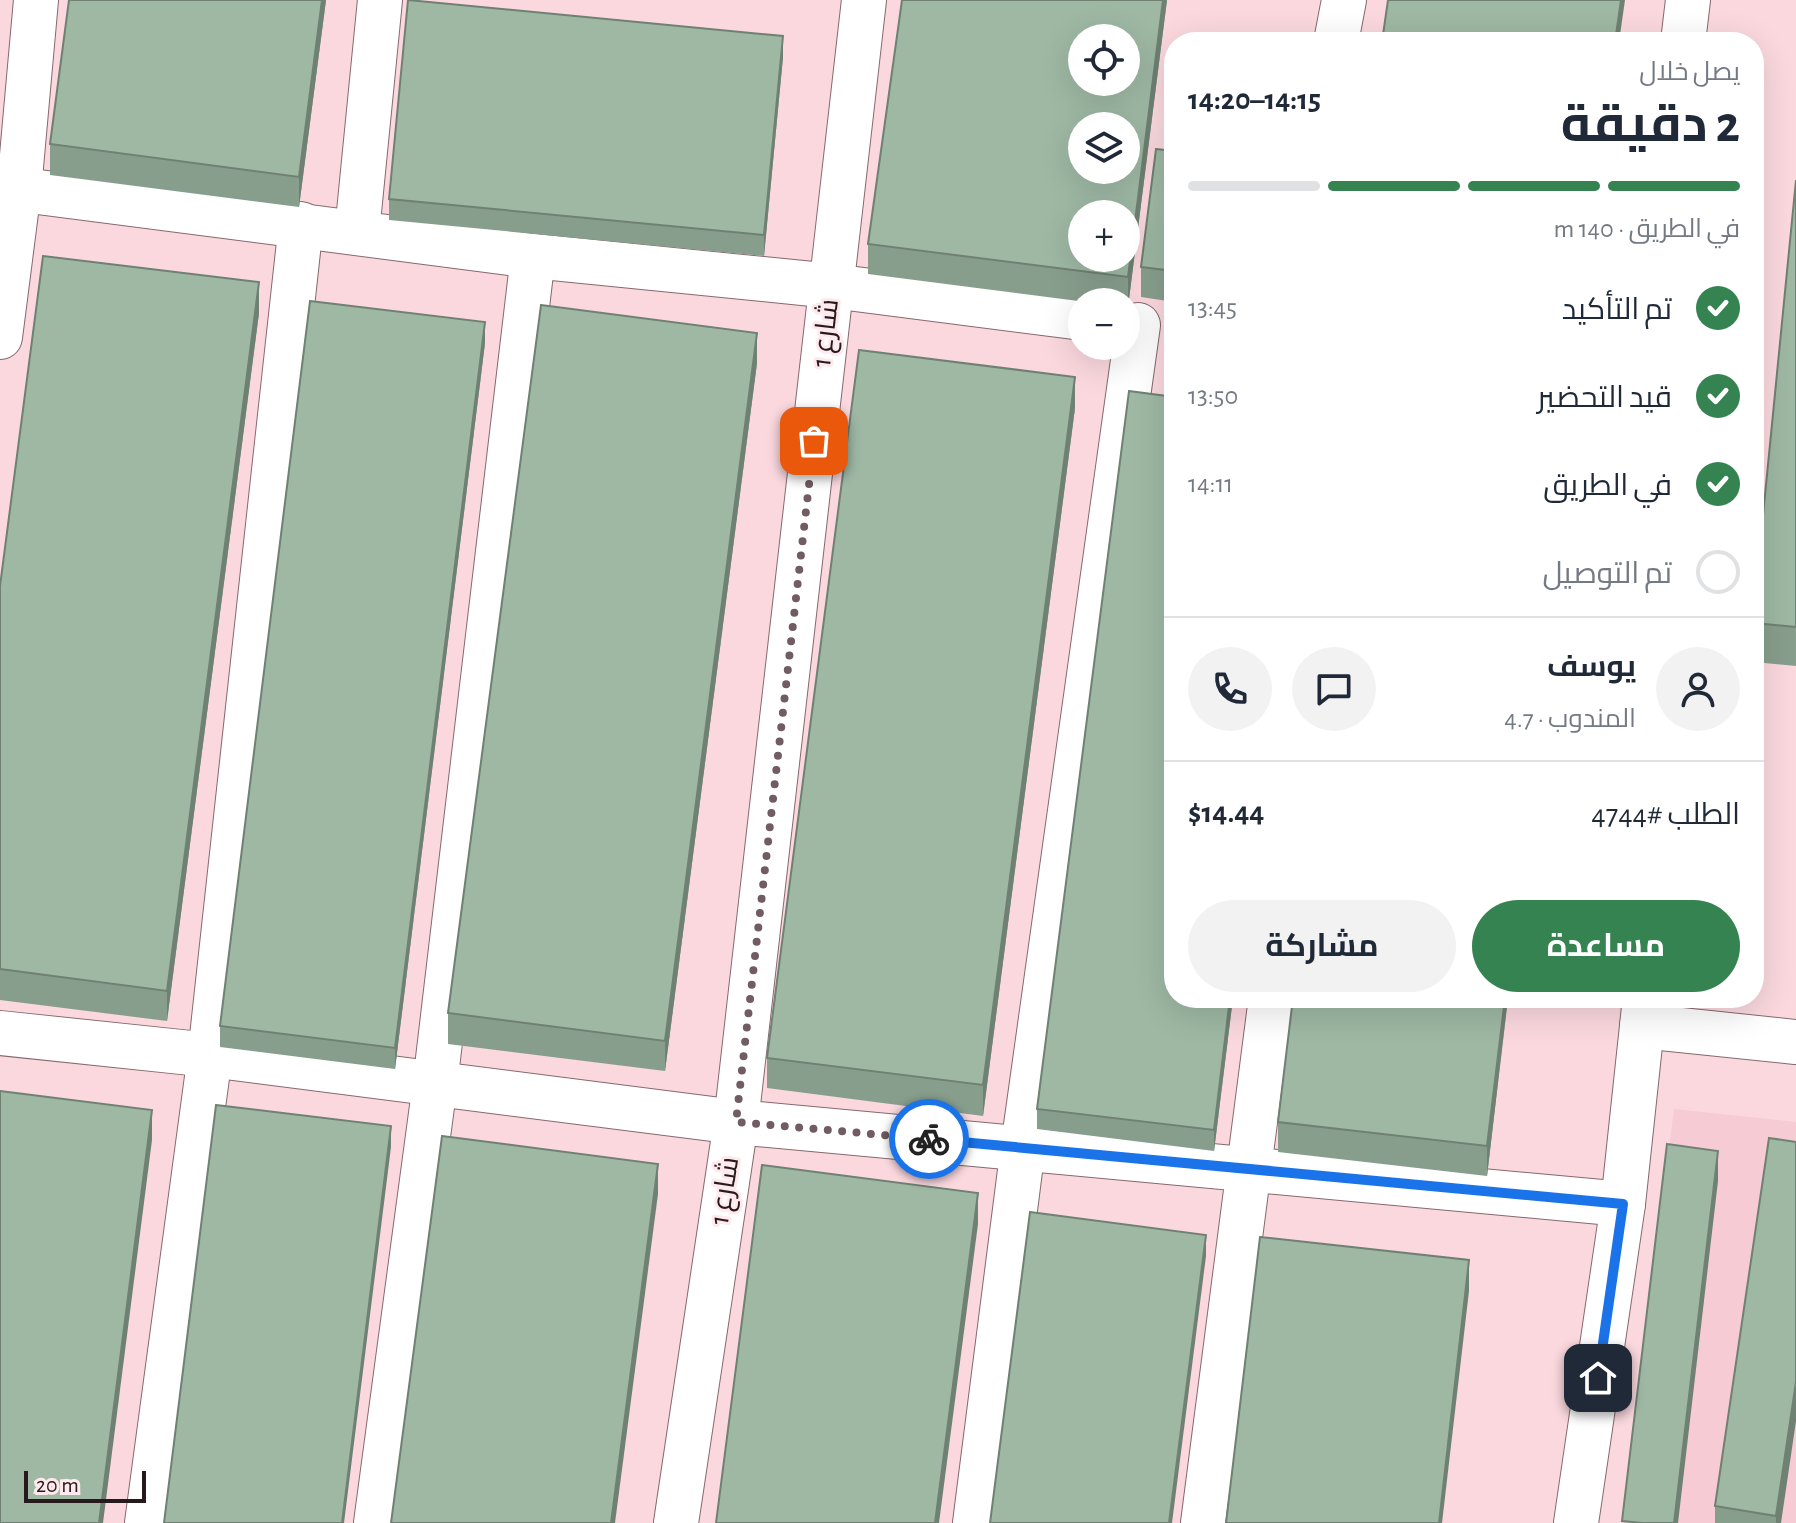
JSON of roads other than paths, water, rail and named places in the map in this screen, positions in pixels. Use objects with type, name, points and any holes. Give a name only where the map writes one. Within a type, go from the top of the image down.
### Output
[{"type":"street","points":[[0,337],[9,188],[36,0]]},
{"type":"street","points":[[357,232],[380,0]]},
{"type":"street","name":"شارع 1","points":[[676,1523],[736,1122],[832,286],[858,0]]},
{"type":"street","points":[[1338,32],[1344,0]]},
{"type":"street","points":[[1684,32],[1688,0]]},
{"type":"street","points":[[9,188],[533,256],[832,286],[1068,316]]},
{"type":"street","points":[[147,1523],[210,1055],[301,224]]},
{"type":"street","points":[[376,1523],[435,1084],[533,256]]},
{"type":"street","points":[[975,1523],[1023,1147],[1146,326]]},
{"type":"street","points":[[1203,1523],[1270,1008]]},
{"type":"street","points":[[1576,1523],[1623,1204],[1643,1012],[1796,1042]]},
{"type":"street","points":[[0,1033],[210,1055],[736,1122],[1623,1204]]}]
